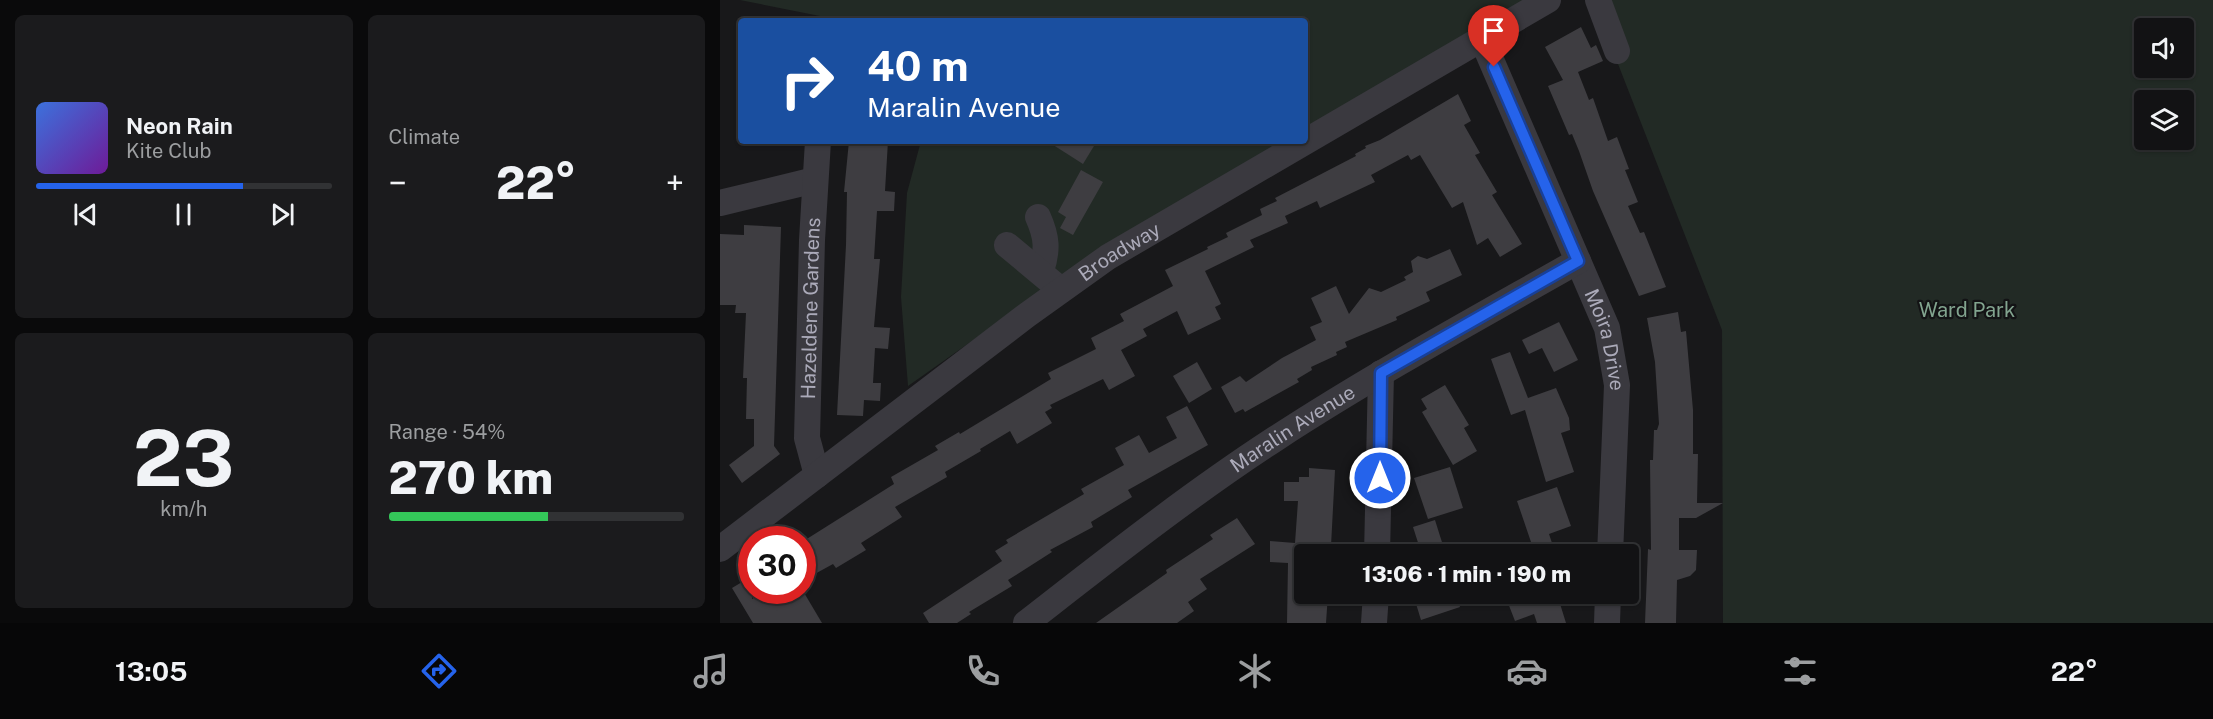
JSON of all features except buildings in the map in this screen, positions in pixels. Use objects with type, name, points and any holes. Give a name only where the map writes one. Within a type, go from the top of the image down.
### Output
[{"type":"street","name":"Broadway","points":[[1308,140],[1548,0]]},
{"type":"street","points":[[1598,0],[1617,51]]},
{"type":"street","name":"Moira Drive","points":[[1482,39],[1607,328],[1617,385],[1610,544]]},
{"type":"street","name":"Hazeldene Gardens","points":[[817,475],[807,438],[818,144]]},
{"type":"street","name":"Broadway","points":[[720,549],[1061,290],[1108,257],[1301,144]]},
{"type":"street","points":[[720,203],[815,180]]},
{"type":"street","points":[[1038,217],[1044,230],[1047,253],[1041,271]]},
{"type":"street","points":[[1007,245],[1061,290]]},
{"type":"street","name":"Maralin Avenue","points":[[1026,623],[1274,440],[1381,373],[1578,261]]},
{"type":"street","points":[[1377,544],[1381,373]]},
{"type":"street","points":[[1374,623],[1375,604]]},
{"type":"street","points":[[1607,623],[1608,604]]},
{"type":"green space","points":[[740,0],[1531,0],[1308,130],[1308,18],[830,18]]},
{"type":"green space","name":"Ward Park","points":[[1593,0],[2213,0],[2213,623],[1723,623],[1722,330]]},
{"type":"green space","points":[[920,144],[1285,144],[1060,279],[908,386],[901,297],[907,193]]},
{"type":"route","points":[[1380,478],[1381,373],[1578,261],[1494,67]]}]
